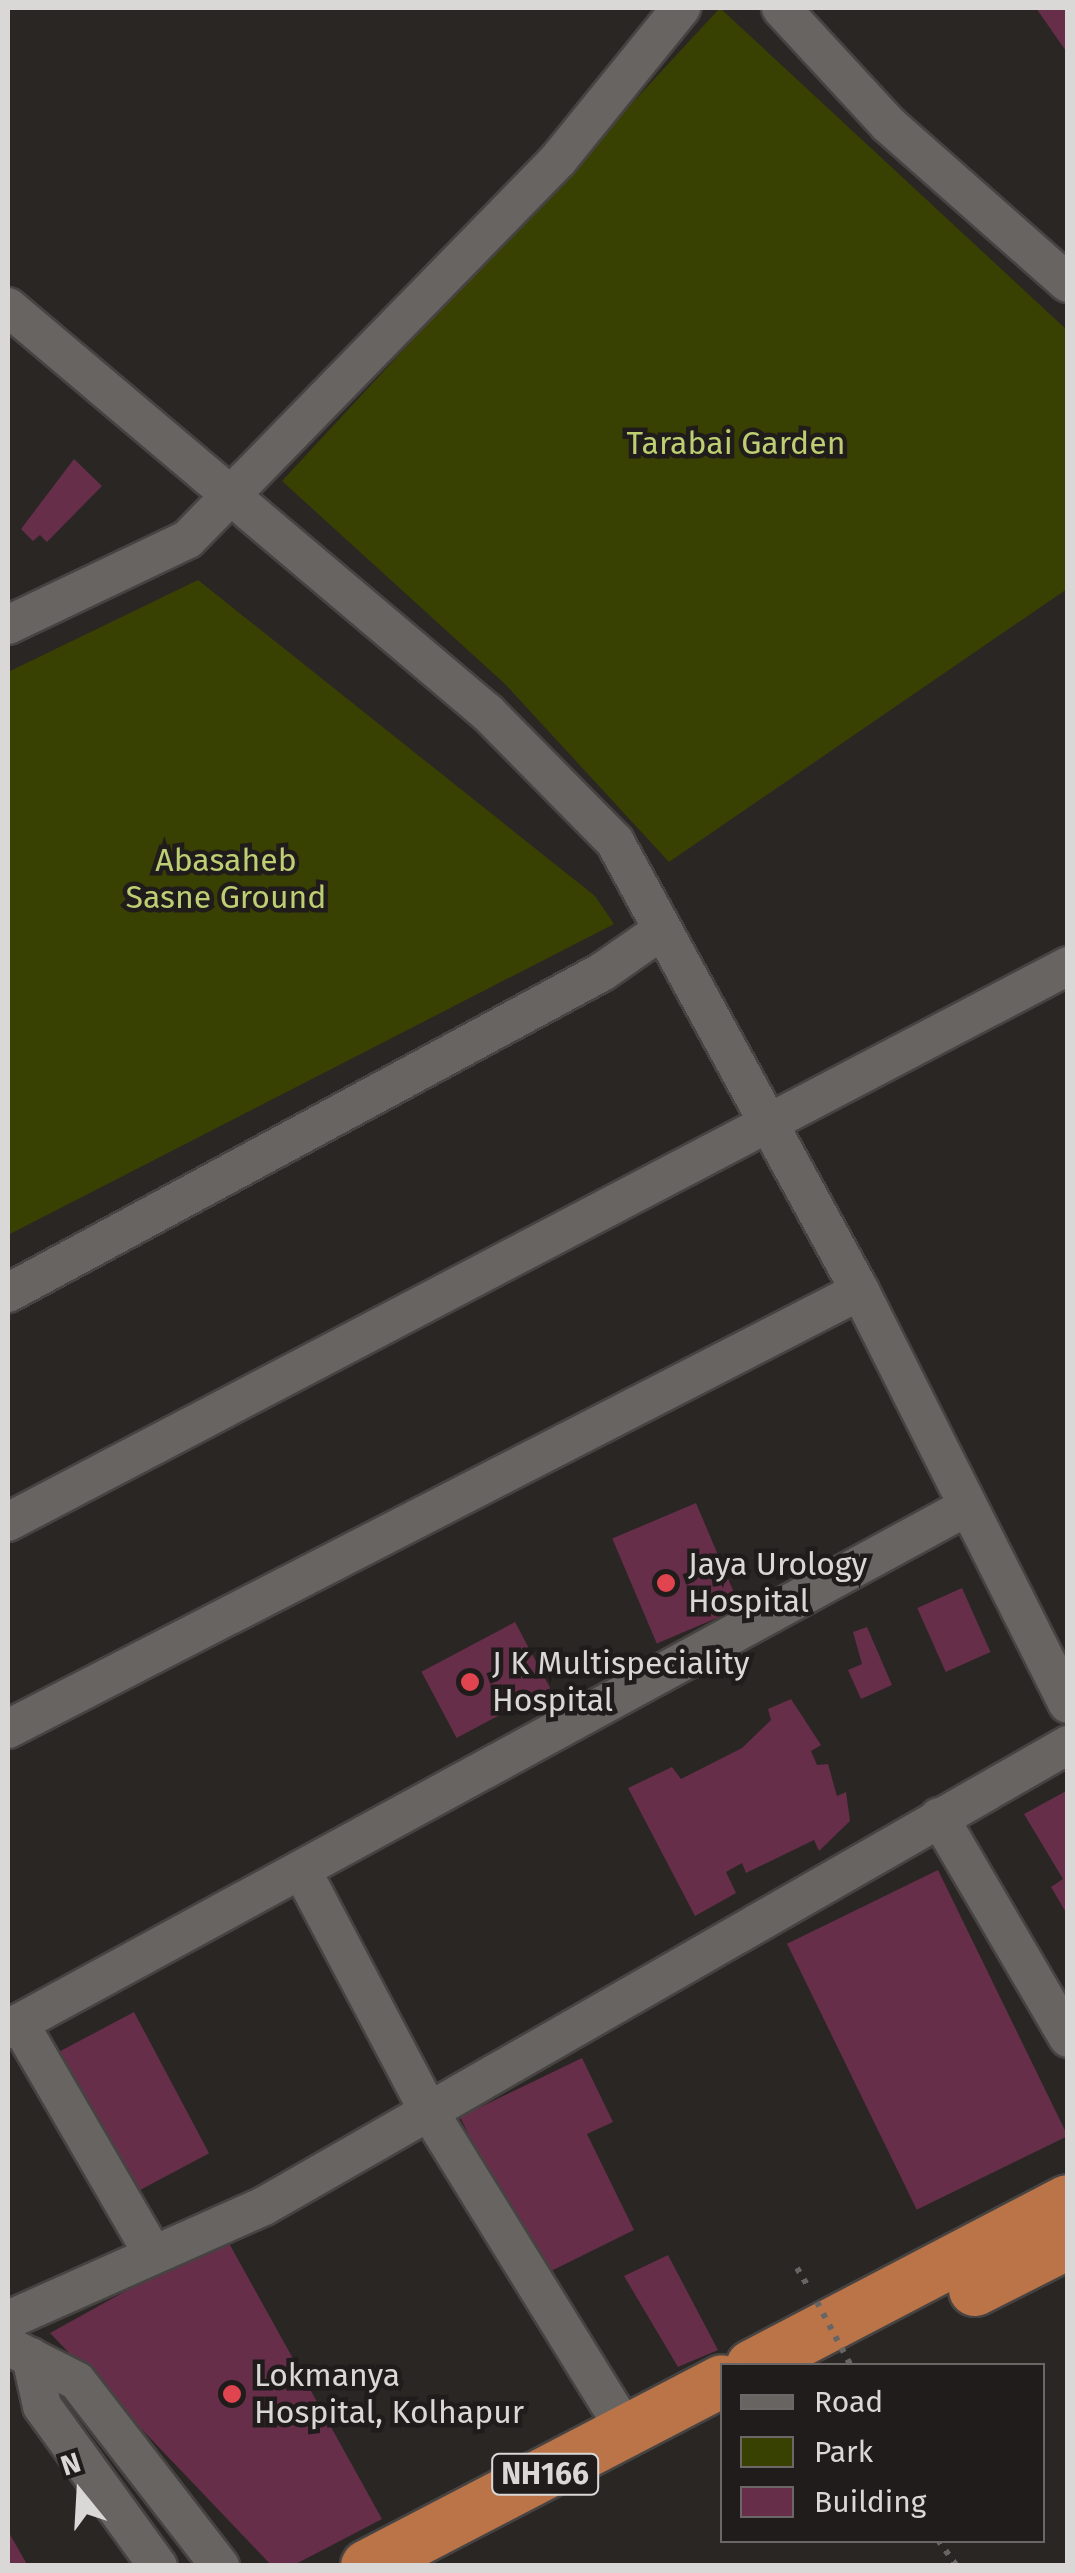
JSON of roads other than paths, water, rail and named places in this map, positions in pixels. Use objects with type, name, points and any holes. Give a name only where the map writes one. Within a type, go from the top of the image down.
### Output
[{"type":"highway","points":[[758,2363],[1068,2201]]},
{"type":"highway","points":[[834,2363],[1068,2243]]},
{"type":"highway","name":"NH166","points":[[367,2566],[720,2382]]},
{"type":"highway","name":"NH166","points":[[445,2566],[720,2420]]},
{"type":"street","points":[[8,625],[188,539],[558,160],[681,8]]},
{"type":"street","points":[[781,8],[888,124],[1068,283]]},
{"type":"street","points":[[8,306],[233,491],[488,714],[615,842],[658,933],[860,1291],[962,1509],[1068,1704]]},
{"type":"street","points":[[8,1293],[602,972],[658,933]]},
{"type":"street","points":[[8,1522],[1068,966]]},
{"type":"street","points":[[8,1729],[860,1291]]},
{"type":"street","points":[[153,2254],[13,2026],[303,1872],[962,1509]]},
{"type":"street","points":[[8,2320],[264,2206],[1068,1745]]},
{"type":"street","points":[[940,1818],[1068,2038]]},
{"type":"street","points":[[303,1872],[428,2110],[626,2431]]},
{"type":"street","points":[[19,2352],[42,2406],[158,2566]]},
{"type":"street","points":[[19,2352],[77,2381],[220,2566]]},
{"type":"place","name":"Jaya Urology Hospital","points":[[666,1583]]},
{"type":"place","name":"J K Multispeciality Hospital","points":[[470,1682]]},
{"type":"place","name":"Lokmanya Hospital, Kolhapur","points":[[232,2394]]},
{"type":"park label","name":"Tarabai Garden","points":[[736,443]]},
{"type":"park label","name":"Abasaheb Sasne Ground","points":[[226,880]]}]
